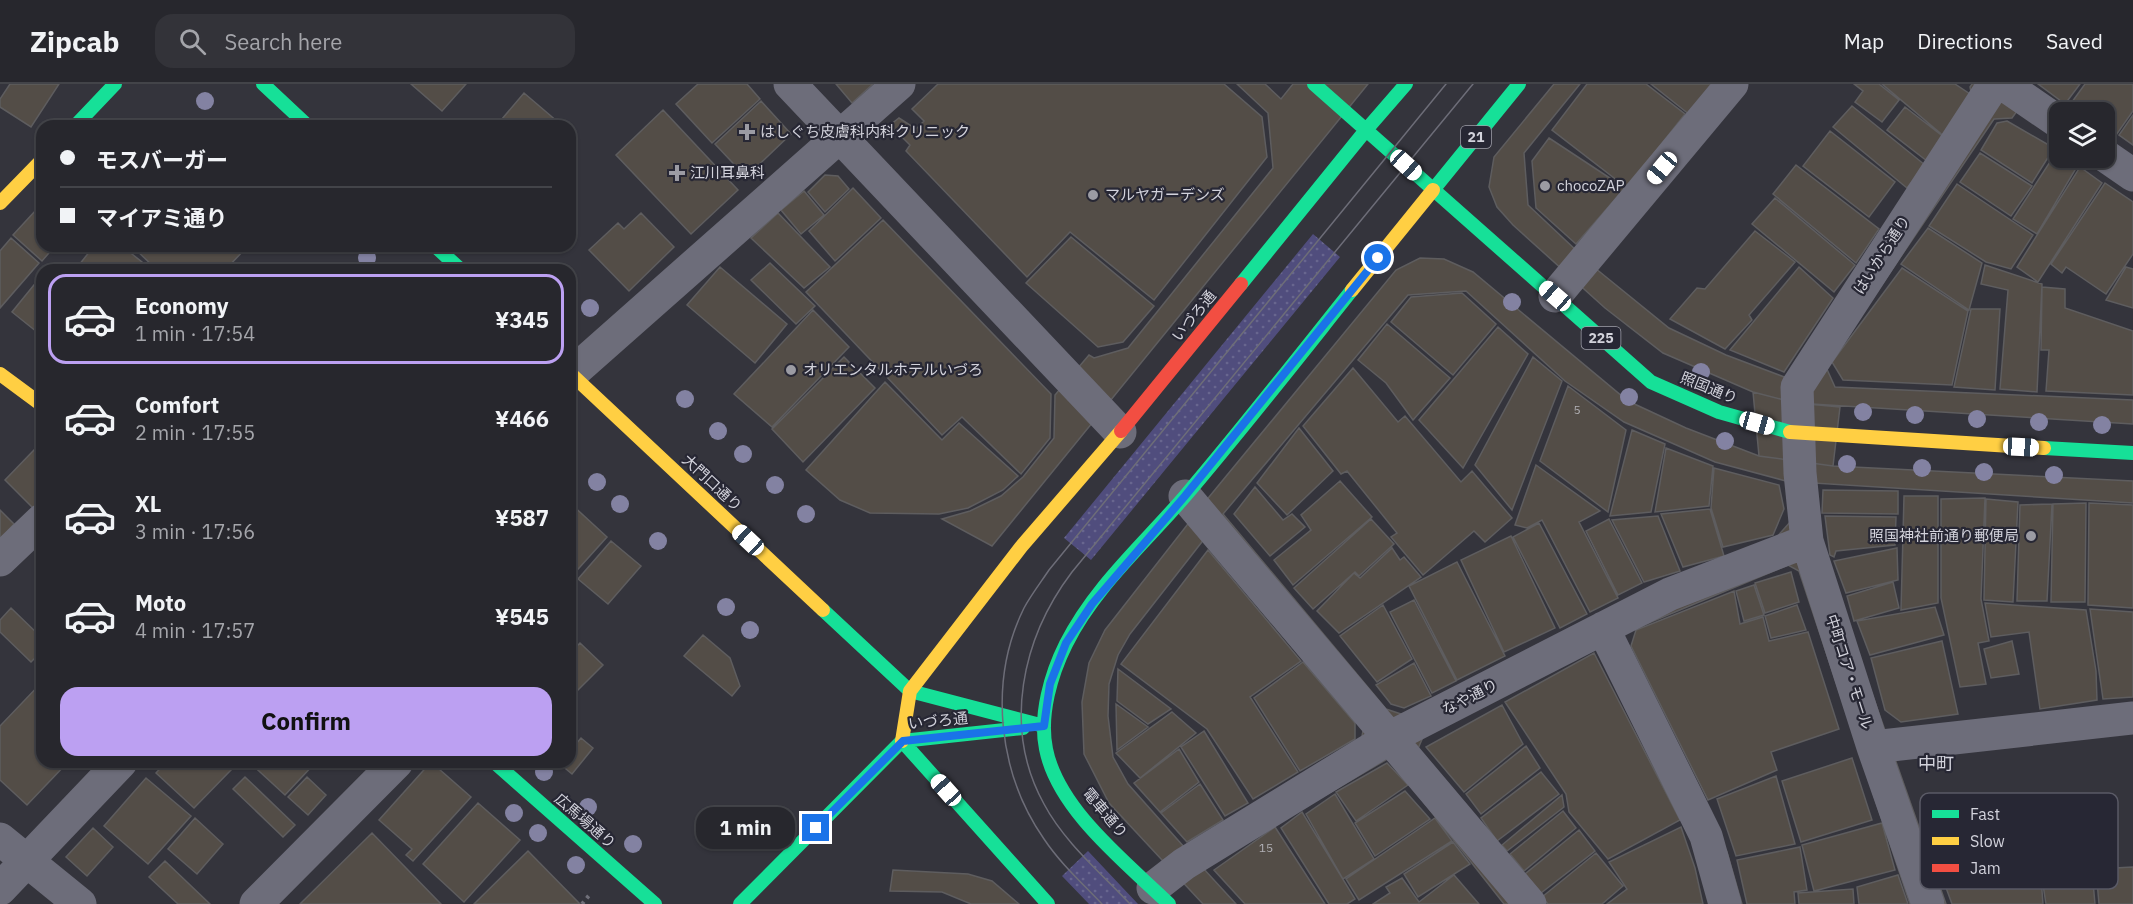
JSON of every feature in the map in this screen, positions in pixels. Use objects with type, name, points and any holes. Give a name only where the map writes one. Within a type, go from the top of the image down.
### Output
[{"type":"main road","points":[[81,120],[115,84]]},
{"type":"main road","points":[[263,84],[302,120]]},
{"type":"main road","name":"225","points":[[1314,84],[1366,130]]},
{"type":"main road","name":"いづろ通","points":[[1044,726],[903,741],[910,691],[1021,548],[1120,432],[1406,84]]},
{"type":"main road","name":"21","points":[[1433,189],[1519,84]]},
{"type":"main road","name":"照国通り","points":[[1366,130],[1651,382],[1719,412],[1799,434],[2133,453]]},
{"type":"main road","points":[[0,203],[36,166]]},
{"type":"main road","points":[[910,691],[1044,726],[1050,684],[1066,643],[1092,604],[1185,496],[1433,189]]},
{"type":"main road","points":[[441,252],[454,264]]},
{"type":"main road","points":[[0,374],[36,401]]},
{"type":"main road","name":"大門口通り","points":[[576,380],[910,691]]},
{"type":"main road","name":"電車通り","points":[[1044,726],[1047,752],[1059,780],[1076,808],[1097,834],[1161,896]]},
{"type":"main road","points":[[740,904],[903,741],[1048,904]]},
{"type":"main road","name":"広馬場通り","points":[[501,768],[655,904]]},
{"type":"street","points":[[790,84],[1120,432]]},
{"type":"street","points":[[576,369],[842,137],[899,84]]},
{"type":"street","points":[[1555,296],[1732,84]]},
{"type":"street","name":"はいから通り","points":[[1799,434],[1797,387],[1994,84]]},
{"type":"street","points":[[2003,84],[2049,115]]},
{"type":"street","points":[[2115,163],[2133,175]]},
{"type":"street","name":"中町コア・モール","points":[[1799,434],[1807,541],[1873,747],[1920,881]]},
{"type":"street","points":[[1185,496],[1530,904]]},
{"type":"street","points":[[0,560],[36,526]]},
{"type":"street","name":"なや通り","points":[[1161,896],[1184,864],[1391,737],[1670,594],[1807,541]]},
{"type":"street","points":[[1603,628],[1706,836],[1725,904]]},
{"type":"street","points":[[1873,747],[2133,718]]},
{"type":"street","points":[[0,889],[115,768]]},
{"type":"street","points":[[256,904],[391,768]]},
{"type":"street","points":[[0,839],[80,904]]},
{"type":"street","name":"中町コア・モール","points":[[1923,889],[1928,904]]},
{"type":"path","points":[[582,904],[596,888]]},
{"type":"shaded area","points":[[1313,234],[1340,257],[1091,560],[1064,538]]},
{"type":"shaded area","points":[[1088,851],[1138,904],[1089,904],[1062,876]]},
{"type":"building","points":[[10,84],[59,84],[31,127],[0,107],[0,99]]},
{"type":"building","points":[[411,84],[466,84],[442,111]]},
{"type":"building","points":[[698,84],[747,84],[760,99],[712,143],[676,104]]},
{"type":"building","points":[[836,84],[873,84],[852,103]]},
{"type":"building","name":"マルヤガーデンズ","points":[[938,84],[1224,84],[1262,117],[1267,157],[1154,300],[1070,232],[1027,277],[906,151],[910,145],[890,125],[899,118],[916,129],[924,121],[912,109]]},
{"type":"building","points":[[1237,84],[1265,84],[1281,99],[1293,84],[1368,84],[992,546],[942,519],[970,511],[1001,496],[1023,477],[1054,438],[1055,395],[1089,355],[1094,358],[1128,348],[1273,168],[1268,113]]},
{"type":"building","points":[[1554,84],[1580,84],[1524,153],[1528,205],[1595,268],[1669,328],[1726,355],[1787,378],[1973,102],[1970,87],[1972,84],[2031,84],[2033,89],[2012,118],[1994,119],[1826,367],[1835,387],[2133,400],[2133,424],[1796,403],[1753,392],[1663,353],[1605,308],[1513,225],[1497,207],[1489,187],[1494,157]]},
{"type":"building","points":[[1587,84],[1646,84],[1685,114],[1627,188],[1552,130]]},
{"type":"building","points":[[1651,84],[1715,84],[1690,115]]},
{"type":"building","points":[[1854,84],[1879,84],[1899,100],[1882,122],[1855,102],[1863,91]]},
{"type":"building","points":[[1882,84],[1955,84],[1970,94],[1945,137]]},
{"type":"building","points":[[2038,84],[2080,84],[2066,102],[2062,102]]},
{"type":"building","points":[[2085,84],[2133,84],[2133,111],[2115,137],[2115,102],[2072,102]]},
{"type":"building","points":[[524,93],[556,120],[501,120]]},
{"type":"building","points":[[761,101],[791,134],[746,177],[715,144]]},
{"type":"building","points":[[1852,106],[1925,165],[1907,188],[1833,127]]},
{"type":"building","points":[[1905,107],[1945,138],[1927,161],[1887,130]]},
{"type":"building","name":"江川耳鼻科","points":[[663,110],[738,190],[691,234],[616,155]]},
{"type":"building","points":[[2133,115],[2133,145],[2119,135]]},
{"type":"building","points":[[2007,121],[2049,145],[2049,156],[2032,183],[1981,150],[1997,123]]},
{"type":"building","points":[[1830,131],[1895,182],[1869,217],[1803,166]]},
{"type":"building","points":[[1549,138],[1625,188],[1576,244],[1536,208],[1532,161]]},
{"type":"building","points":[[1980,153],[2032,186],[2011,216],[1960,182]]},
{"type":"building","points":[[2049,163],[2049,168],[2076,168],[2037,234],[2013,219]]},
{"type":"building","points":[[1796,165],[1879,229],[1856,263],[1773,194]]},
{"type":"building","points":[[2079,168],[2102,183],[2038,282],[2017,267]]},
{"type":"building","points":[[825,175],[838,176],[849,189],[825,212],[808,192]]},
{"type":"building","points":[[2105,183],[2133,202],[2133,254],[2106,294],[2066,267],[2062,273],[2051,264]]},
{"type":"building","points":[[1957,184],[2033,235],[2011,269],[1986,262],[1929,226]]},
{"type":"building","points":[[853,188],[881,218],[835,261],[809,231]]},
{"type":"building","points":[[804,191],[824,215],[801,234],[781,210]]},
{"type":"building","points":[[1775,198],[1855,265],[1834,292],[1752,224]]},
{"type":"building","points":[[36,210],[36,252],[50,252],[42,261],[13,235]]},
{"type":"building","points":[[641,213],[674,247],[629,291],[589,250],[618,223],[624,229]]},
{"type":"building","points":[[778,213],[830,267],[804,288],[751,238]]},
{"type":"building","points":[[883,220],[1051,394],[1050,438],[1021,474],[962,417],[942,435],[806,292]]},
{"type":"building","points":[[1928,228],[1982,263],[1969,310],[1901,264]]},
{"type":"building","points":[[1755,231],[1795,262],[1749,315],[1752,320],[1725,349],[1670,319],[1697,288],[1705,289]]},
{"type":"building","points":[[1071,237],[1154,306],[1123,342],[1098,347],[1026,283]]},
{"type":"building","points":[[11,238],[39,263],[0,308],[0,251]]},
{"type":"building","points":[[89,252],[130,252],[144,264],[80,264]]},
{"type":"building","points":[[138,252],[242,252],[231,264],[151,264]]},
{"type":"building","points":[[1420,258],[1444,259],[1473,272],[1628,401],[1686,428],[1759,456],[1833,466],[2133,481],[2133,503],[1814,483],[1818,540],[1920,830],[1920,889],[1941,889],[1946,904],[1910,904],[1799,571],[1788,565],[1622,634],[1727,852],[1742,904],[1710,904],[1702,860],[1598,644],[1423,737],[1417,751],[1544,904],[1504,904],[1389,758],[1202,867],[1236,904],[1203,904],[1109,803],[1084,754],[1082,702],[1089,663],[1105,630],[1209,497],[1396,270]],"holes":[[[1466,291],[1565,381],[1624,422],[1715,462],[1786,481],[1791,521],[1776,538],[1404,715],[1386,709],[1223,514],[1408,295]],[[1205,538],[1364,725],[1361,742],[1185,848],[1128,784],[1113,757],[1108,716],[1109,684],[1118,655],[1130,634]]]},
{"type":"building","points":[[770,263],[815,306],[796,324],[751,280]]},
{"type":"building","points":[[1985,265],[2042,284],[2037,392],[2000,389],[2008,290],[1981,284]]},
{"type":"building","points":[[720,267],[787,324],[755,363],[687,305]]},
{"type":"building","points":[[1799,267],[1833,298],[1784,372],[1730,350]]},
{"type":"building","points":[[2126,267],[2133,269],[2133,308],[2106,300]]},
{"type":"building","points":[[1902,268],[1968,311],[1952,385],[1843,380],[1832,362]]},
{"type":"building","points":[[36,282],[36,331],[12,312]]},
{"type":"building","points":[[2042,287],[2065,289],[2065,308],[2133,331],[2133,395],[2046,391],[2049,350],[2041,350]]},
{"type":"building","points":[[1462,293],[1496,324],[1453,375],[1391,322],[1411,297]]},
{"type":"building","points":[[1971,309],[2000,309],[1995,390],[1954,387]]},
{"type":"building","name":"オリエンタルホテルいづろ","points":[[813,310],[849,347],[772,427],[734,394]]},
{"type":"building","points":[[1387,324],[1450,378],[1413,420],[1386,383],[1358,360]]},
{"type":"building","points":[[1498,327],[1528,354],[1463,468],[1419,420]]},
{"type":"building","points":[[844,357],[875,388],[803,462],[772,429]]},
{"type":"building","points":[[1533,357],[1562,381],[1512,510],[1475,465]]},
{"type":"building","points":[[1353,368],[1398,422],[1405,416],[1461,482],[1472,471],[1512,518],[1485,542],[1474,531],[1423,575],[1391,537],[1397,533],[1347,471],[1341,474],[1303,426]]},
{"type":"building","points":[[885,382],[942,440],[959,423],[1018,476],[1003,490],[968,508],[939,514],[870,513],[840,500],[806,470]]},
{"type":"building","points":[[1568,386],[1626,430],[1608,512],[1540,461]]},
{"type":"building","points":[[1753,392],[1796,403],[1840,407],[1833,466],[1759,456]]},
{"type":"building","points":[[1299,428],[1333,471],[1287,515],[1257,483]]},
{"type":"building","points":[[1632,430],[1665,444],[1651,512],[1610,516]]},
{"type":"building","points":[[1666,448],[1713,466],[1709,506],[1655,512]]},
{"type":"building","points":[[34,450],[36,452],[36,507],[34,509],[5,480]]},
{"type":"building","points":[[1536,465],[1600,511],[1579,522],[1618,598],[1590,612],[1542,520],[1527,528],[1515,525]]},
{"type":"building","points":[[1714,468],[1779,485],[1784,509],[1773,535],[1723,547],[1711,508]]},
{"type":"building","points":[[1340,481],[1372,517],[1293,585],[1274,560],[1311,530],[1301,515]]},
{"type":"building","points":[[1255,487],[1283,520],[1292,514],[1305,527],[1270,556],[1234,514]]},
{"type":"building","points":[[1823,490],[1898,491],[1898,514],[1822,513]]},
{"type":"building","points":[[1904,496],[1938,496],[1938,603],[1901,610]]},
{"type":"building","points":[[1985,498],[1981,599],[1989,641],[1978,643],[1986,684],[1960,687],[1941,598],[1941,499]]},
{"type":"building","points":[[1986,499],[2018,502],[2013,602],[1984,600]]},
{"type":"building","points":[[2086,503],[2085,602],[2051,602],[2053,504]]},
{"type":"building","points":[[2089,503],[2133,505],[2133,608],[2088,605]]},
{"type":"building","points":[[2052,504],[2047,601],[2017,601],[2020,505]]},
{"type":"building","points":[[576,509],[607,537],[576,571]]},
{"type":"building","points":[[1710,509],[1724,556],[1683,567],[1661,514]]},
{"type":"building","points":[[0,510],[14,524],[0,539]]},
{"type":"building","points":[[1658,516],[1680,571],[1644,582],[1612,520]]},
{"type":"building","points":[[1825,516],[1896,517],[1895,545],[1836,551],[1834,557],[1830,555]]},
{"type":"building","points":[[1371,519],[1394,544],[1359,576],[1355,572],[1313,609],[1294,588]]},
{"type":"building","points":[[1609,519],[1642,583],[1618,595],[1586,531]]},
{"type":"building","points":[[1539,523],[1587,614],[1560,628],[1513,537]]},
{"type":"building","points":[[1511,536],[1555,628],[1504,652],[1461,560]]},
{"type":"building","points":[[611,541],[641,566],[608,604],[578,579]]},
{"type":"building","points":[[1392,548],[1400,560],[1404,557],[1421,577],[1339,633],[1317,611],[1354,573],[1360,578]]},
{"type":"building","points":[[1897,548],[1898,580],[1846,593],[1834,561]]},
{"type":"building","points":[[1208,550],[1301,661],[1250,697],[1298,772],[1253,799],[1207,729],[1121,664]]},
{"type":"building","points":[[1457,562],[1505,656],[1457,680],[1409,586]]},
{"type":"building","points":[[1791,572],[1799,602],[1765,613],[1755,583]]},
{"type":"building","points":[[1893,582],[1899,608],[1854,621],[1847,596]]},
{"type":"building","points":[[1754,585],[1764,615],[1744,621],[1736,591]]},
{"type":"building","points":[[1734,591],[1740,624],[1763,617],[1769,641],[1808,632],[1839,729],[1771,752],[1777,770],[1708,800],[1631,646],[1636,630]]},
{"type":"building","points":[[1414,600],[1456,681],[1432,693],[1390,612]]},
{"type":"building","points":[[1985,603],[2086,610],[2096,671],[2097,700],[2040,709],[2029,632],[1991,637]]},
{"type":"building","points":[[1383,605],[1412,659],[1377,682],[1340,636]]},
{"type":"building","points":[[1797,605],[1806,630],[1771,638],[1765,616]]},
{"type":"building","points":[[1935,607],[1944,635],[1870,655],[1857,621]]},
{"type":"building","points":[[11,608],[36,632],[36,657],[31,662],[0,632],[0,620]]},
{"type":"building","points":[[2090,609],[2133,612],[2133,697],[2103,699]]},
{"type":"building","points":[[703,635],[730,658],[740,686],[732,696],[684,656]]},
{"type":"building","points":[[1942,641],[1958,714],[1901,722],[1885,710],[1871,658]]},
{"type":"building","points":[[2012,641],[2019,674],[1991,678],[1984,649]]},
{"type":"building","points":[[580,643],[603,665],[576,692],[576,647]]},
{"type":"building","points":[[1594,653],[1680,820],[1608,859],[1569,812],[1566,794],[1505,702]]},
{"type":"building","points":[[1303,662],[1355,723],[1355,739],[1300,771],[1254,698]]},
{"type":"building","points":[[1414,663],[1431,696],[1404,708],[1391,704],[1376,685]]},
{"type":"building","points":[[1118,669],[1171,709],[1148,724],[1117,701]]},
{"type":"building","points":[[36,688],[36,768],[62,768],[27,805],[0,780],[0,726]]},
{"type":"building","points":[[1116,704],[1148,727],[1117,750]]},
{"type":"building","points":[[1502,705],[1523,744],[1464,792],[1426,747]]},
{"type":"building","points":[[1172,712],[1196,733],[1140,778],[1116,753]]},
{"type":"building","points":[[1204,731],[1248,803],[1225,816],[1181,747]]},
{"type":"building","points":[[581,738],[593,748],[572,774],[565,768],[576,768],[576,744]]},
{"type":"building","points":[[1526,746],[1540,768],[1481,814],[1466,794]]},
{"type":"building","points":[[1179,749],[1199,782],[1160,812],[1134,783]]},
{"type":"building","points":[[1852,758],[1872,820],[1801,842],[1782,781]]},
{"type":"building","points":[[1387,763],[1408,785],[1356,821],[1336,792]]},
{"type":"building","points":[[161,768],[229,768],[231,770],[194,808],[156,773]]},
{"type":"building","points":[[256,768],[310,768],[285,795]]},
{"type":"building","points":[[426,768],[438,768],[471,797],[413,861],[406,855],[412,849],[379,820]]},
{"type":"building","points":[[1541,772],[1559,794],[1497,841],[1481,818]]},
{"type":"building","points":[[1776,776],[1795,844],[1736,856],[1717,799]]},
{"type":"building","points":[[245,777],[295,825],[283,837],[233,789]]},
{"type":"building","points":[[307,777],[326,795],[308,815],[288,797]]},
{"type":"building","points":[[146,778],[191,816],[148,864],[104,826]]},
{"type":"building","points":[[1200,784],[1223,820],[1187,842],[1161,813]]},
{"type":"building","points":[[1405,791],[1430,819],[1375,856],[1355,823]]},
{"type":"building","points":[[1335,794],[1374,859],[1343,879],[1306,814]]},
{"type":"building","points":[[1562,795],[1564,807],[1507,851],[1502,845]]},
{"type":"building","points":[[478,803],[520,840],[464,902],[423,864]]},
{"type":"building","points":[[1563,811],[1576,828],[1524,871],[1510,854]]},
{"type":"building","points":[[1302,812],[1355,899],[1347,904],[1329,904],[1281,828]]},
{"type":"building","points":[[195,818],[223,844],[197,874],[168,849]]},
{"type":"building","points":[[1435,818],[1452,841],[1359,900],[1346,879]]},
{"type":"building","points":[[1882,823],[1895,870],[1814,891],[1802,845]]},
{"type":"building","points":[[1275,827],[1325,904],[1245,904],[1214,870]]},
{"type":"building","points":[[1681,827],[1695,868],[1703,904],[1607,904],[1627,889],[1609,862]]},
{"type":"building","points":[[93,828],[113,847],[87,876],[66,857]]},
{"type":"building","points":[[1579,830],[1595,851],[1541,893],[1525,874]]},
{"type":"building","points":[[372,833],[441,904],[300,904]]},
{"type":"building","points":[[1453,842],[1470,864],[1418,897],[1404,874]]},
{"type":"building","points":[[1800,847],[1807,890],[1794,892],[1795,904],[1747,904],[1737,860]]},
{"type":"building","points":[[528,851],[580,904],[474,904]]},
{"type":"building","points":[[1596,853],[1623,886],[1602,904],[1548,904],[1542,897]]},
{"type":"building","points":[[165,861],[210,904],[178,904],[149,877]]},
{"type":"building","points":[[2133,867],[2133,904],[2099,904],[2098,889],[2118,889],[2118,868]]},
{"type":"building","points":[[893,870],[968,874],[992,881],[1019,904],[971,904],[942,892],[890,891]]},
{"type":"building","points":[[1454,875],[1479,904],[1373,904],[1390,893],[1386,887],[1402,878],[1419,902]]},
{"type":"building","points":[[1898,875],[1908,904],[1859,904],[1857,887]]},
{"type":"building","points":[[1853,889],[1854,904],[1799,904],[1798,893]]},
{"type":"building","points":[[1946,889],[2042,889],[2043,904],[1952,904]]},
{"type":"building","points":[[2044,889],[2094,889],[2095,904],[2046,904]]},
{"type":"tram line","points":[[1102,904],[1064,865],[1044,839],[1028,813],[1016,785],[1008,756],[1003,726],[1002,696],[1005,666],[1024,608],[1049,570],[1446,84]]},
{"type":"tram line","points":[[1130,904],[1084,857],[1052,818],[1031,775],[1024,745],[1021,715],[1030,654],[1041,625],[1072,572],[1473,84]]},
{"type":"traffic: fast","points":[[81,120],[115,84]]},
{"type":"traffic: fast","points":[[263,84],[302,120]]},
{"type":"traffic: fast","points":[[1314,84],[1651,382],[1719,412],[1790,432]]},
{"type":"traffic: fast","points":[[1366,130],[1406,84]]},
{"type":"traffic: fast","points":[[1433,190],[1519,84]]},
{"type":"traffic: fast","points":[[1241,284],[1366,130]]},
{"type":"traffic: fast","points":[[442,252],[454,264]]},
{"type":"traffic: fast","points":[[1169,904],[1096,834],[1064,793],[1053,771],[1044,736],[1045,709],[1051,681],[1066,644],[1091,603],[1207,470],[1352,290]]},
{"type":"traffic: fast","points":[[2044,448],[2133,453]]},
{"type":"traffic: fast","points":[[823,610],[910,691],[1044,726]]},
{"type":"traffic: fast","points":[[902,741],[1023,728]]},
{"type":"traffic: fast","points":[[902,741],[1048,904]]},
{"type":"traffic: fast","points":[[740,904],[902,741]]},
{"type":"traffic: fast","points":[[501,768],[655,904]]},
{"type":"traffic: slow","points":[[0,203],[36,166]]},
{"type":"traffic: slow","points":[[1352,290],[1433,190]]},
{"type":"traffic: slow","points":[[0,374],[36,401]]},
{"type":"traffic: slow","points":[[576,379],[823,610]]},
{"type":"traffic: slow","points":[[902,741],[910,691],[1021,547],[1121,431]]},
{"type":"traffic: slow","points":[[1790,432],[2044,448]]},
{"type":"traffic: jam","points":[[1121,431],[1241,284]]},
{"type":"place","name":"はしぐち皮膚科内科クリニック","points":[[747,132]]},
{"type":"place","name":"江川耳鼻科","points":[[677,173]]},
{"type":"place","name":"chocoZAP","points":[[1545,186]]},
{"type":"place","name":"マルヤガーデンズ","points":[[1093,195]]},
{"type":"place","name":"オリエンタルホテルいづろ","points":[[791,370]]},
{"type":"place","name":"照国神社前通り郵便局","points":[[2031,536]]},
{"type":"district","name":"中町","points":[[1936,764]]},
{"type":"route","points":[[816,828],[903,741],[1044,726],[1050,684],[1066,643],[1092,604],[1185,496],[1378,258]]}]
